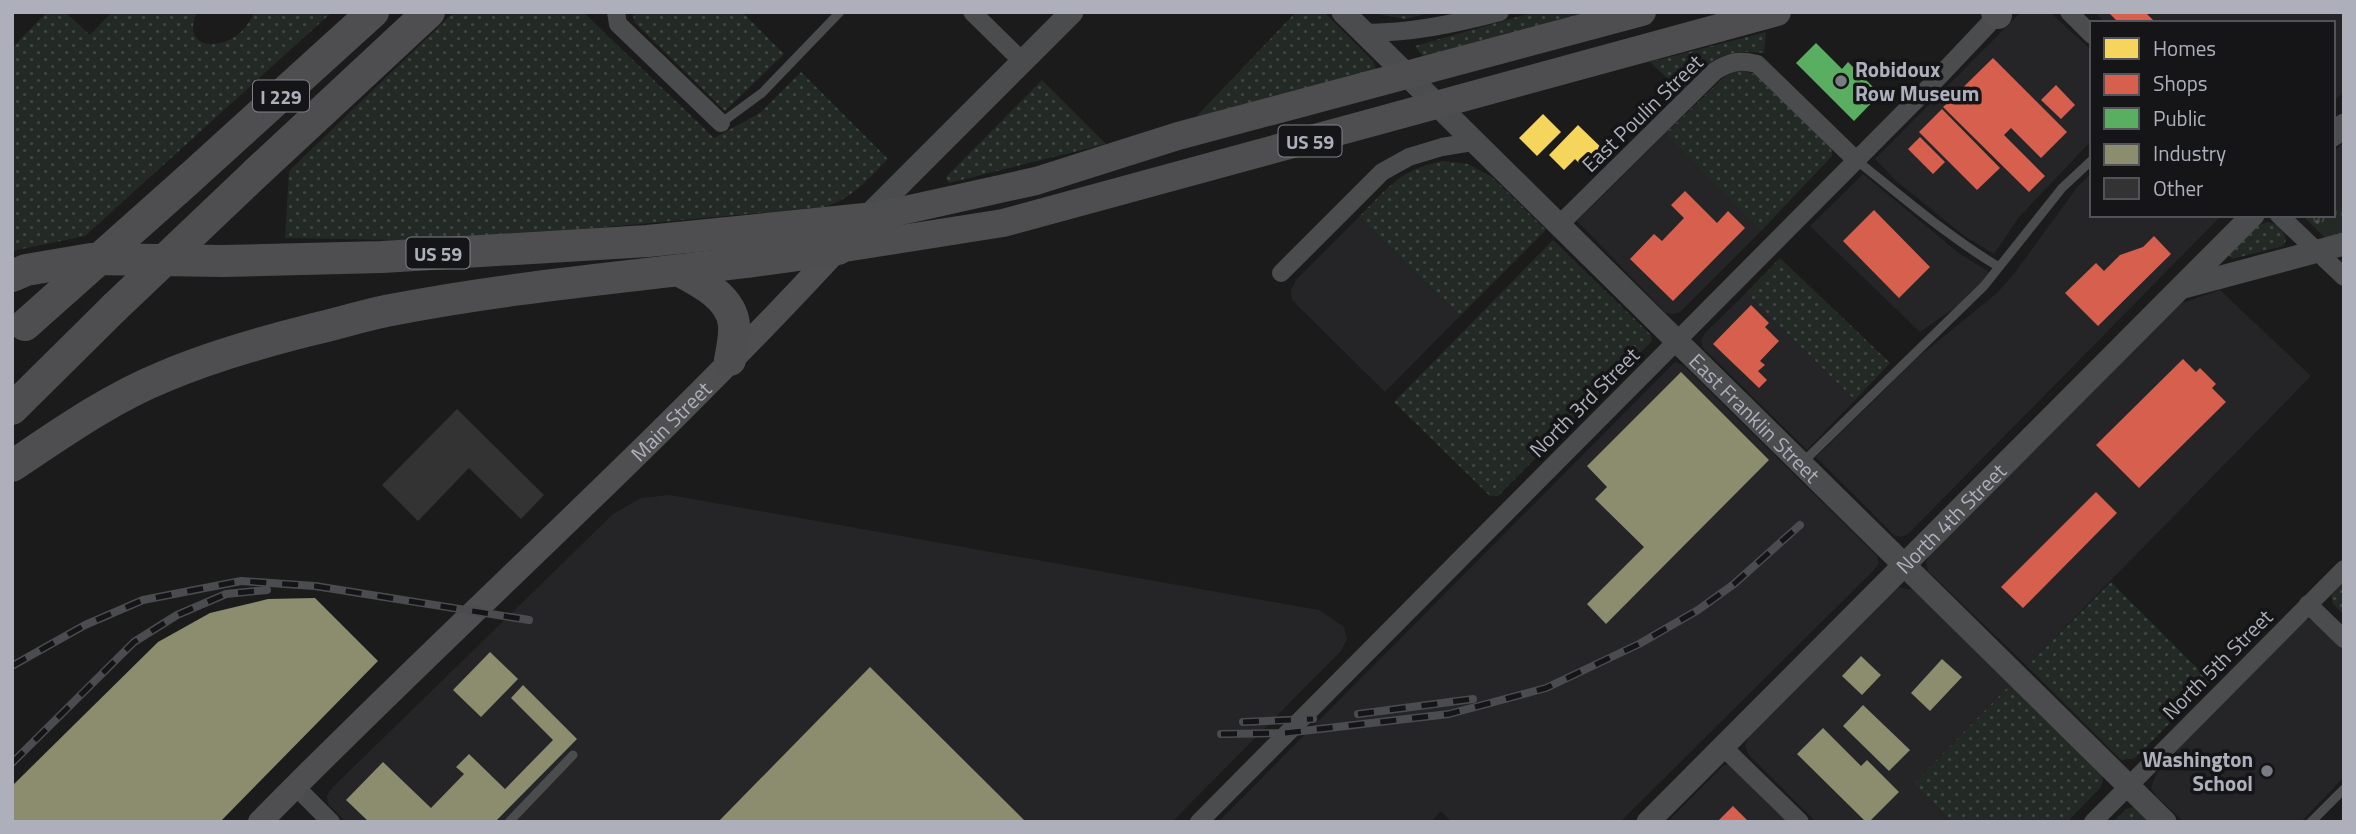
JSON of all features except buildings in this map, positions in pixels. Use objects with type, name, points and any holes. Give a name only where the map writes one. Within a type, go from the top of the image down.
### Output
[{"type":"highway","name":"I 229","points":[[18,332],[373,12]]},
{"type":"highway","name":"I 229","points":[[12,409],[114,308],[429,12]]},
{"type":"highway","name":"US 59","points":[[12,276],[26,270],[91,259],[223,261],[382,257],[648,241],[865,219]]},
{"type":"highway","name":"US 59","points":[[12,466],[76,423],[159,378],[210,358],[390,310],[522,289],[750,263],[838,249]]},
{"type":"highway","points":[[680,271],[708,285],[726,305],[734,324],[730,360]]},
{"type":"main road","name":"US 59","points":[[865,219],[1036,181],[1178,136],[1642,12]]},
{"type":"main road","name":"US 59","points":[[838,249],[1003,223],[1777,12]]},
{"type":"main road","name":"Main Street","points":[[260,822],[654,439],[865,219]]},
{"type":"street","points":[[972,12],[1023,62]]},
{"type":"street","name":"Main Street","points":[[865,219],[1072,12]]},
{"type":"street","name":"East Franklin Street","points":[[1343,12],[2165,822]]},
{"type":"street","points":[[1363,33],[1411,31],[1450,25],[1500,12]]},
{"type":"street","points":[[2069,12],[2090,33]]},
{"type":"street","points":[[616,13],[618,24],[721,123]]},
{"type":"street","name":"North 3rd Street","points":[[1199,822],[1856,160],[1998,13]]},
{"type":"street","name":"East Poulin Street","points":[[1558,226],[1716,71],[1729,62],[1741,60],[1757,65],[1856,160]]},
{"type":"street","points":[[1281,273],[1382,172],[1409,157],[1472,142]]},
{"type":"street","name":"North 4th Street","points":[[1648,822],[2251,217]]},
{"type":"street","points":[[2281,217],[2344,277]]},
{"type":"street","points":[[2181,288],[2344,244]]},
{"type":"street","name":"North 5th Street","points":[[2092,822],[2344,569]]},
{"type":"street","points":[[2308,604],[2344,639]]},
{"type":"street","points":[[1723,747],[1800,822]]},
{"type":"street","points":[[295,786],[331,822]]},
{"type":"lane","points":[[721,123],[762,93],[840,12]]},
{"type":"lane","points":[[1856,160],[1928,220],[1999,267]]},
{"type":"lane","points":[[1801,464],[1984,286],[2062,188],[2090,162]]},
{"type":"lane","points":[[509,822],[573,754]]},
{"type":"lane","points":[[2311,822],[2344,789]]},
{"type":"path","points":[[2316,223],[2323,217]]},
{"type":"shaded area","points":[[2021,12],[2050,12],[2090,49],[2090,142],[2019,217],[1994,254],[1963,235],[1894,179],[1875,159]]},
{"type":"shaded area","points":[[2095,12],[2344,12],[2344,91],[2335,100],[2335,21],[2103,21]]},
{"type":"shaded area","points":[[1665,134],[1761,231],[1680,312],[1673,314],[1666,313],[1577,221]]},
{"type":"shaded area","points":[[2344,142],[2344,207],[2335,209],[2335,151]]},
{"type":"shaded area","points":[[1863,174],[1960,254],[1989,272],[1981,286],[1962,303],[1920,332],[1810,226]]},
{"type":"shaded area","points":[[2090,175],[2090,217],[2220,217],[1908,534],[1901,537],[1894,535],[1816,457],[1917,358],[1997,293],[2078,186]]},
{"type":"shaded area","points":[[1359,217],[1460,316],[1385,392],[1292,300],[1291,290],[1296,280]]},
{"type":"shaded area","points":[[2220,290],[2311,376],[2027,666],[1928,571],[1926,562],[1932,550],[2172,311],[2182,303]]},
{"type":"shaded area","points":[[1746,293],[1855,400],[1807,450],[1703,348],[1701,340],[1705,333]]},
{"type":"shaded area","points":[[1675,362],[1683,365],[1877,556],[1879,563],[1873,571],[1620,822],[1452,822],[1441,811],[1431,822],[1218,822]]},
{"type":"shaded area","points":[[670,495],[1319,610],[1344,627],[1347,639],[1341,651],[1172,822],[346,822],[328,804],[327,795],[333,787],[613,514],[641,498]]},
{"type":"shaded area","points":[[1898,587],[1914,590],[2010,685],[1913,784],[1952,822],[1816,822],[1749,755],[1745,746],[1748,738]]},
{"type":"shaded area","points":[[2308,619],[2315,622],[2344,651],[2344,777],[2301,822],[2184,822],[2151,788],[2164,759],[2300,623]]},
{"type":"shaded area","points":[[1724,765],[1733,765],[1790,822],[1667,822]]},
{"type":"green space","points":[[47,12],[65,12],[90,35],[112,12],[197,12],[193,26],[195,36],[202,42],[212,44],[236,36],[254,12],[332,12],[85,236],[12,251],[12,48]]},
{"type":"green space","points":[[454,12],[583,12],[714,138],[760,113],[801,72],[888,159],[851,194],[824,207],[452,241],[285,238],[289,171]]},
{"type":"green space","points":[[632,12],[742,12],[784,54],[725,111],[635,23]]},
{"type":"green space","points":[[1296,12],[1324,12],[1373,61],[1376,70],[1196,117]]},
{"type":"green space","points":[[1367,12],[1434,12],[1405,19]]},
{"type":"green space","points":[[1535,12],[1589,12],[1424,58],[1415,46]]},
{"type":"green space","points":[[1766,32],[1764,53],[1737,53],[1717,59],[1708,64],[1681,91],[1650,62]]},
{"type":"green space","points":[[1739,69],[1754,74],[1831,147],[1832,156],[1761,231],[1665,134],[1724,77]]},
{"type":"green space","points":[[1042,80],[1106,144],[949,183],[946,177]]},
{"type":"green space","points":[[1443,161],[1468,164],[1492,177],[1546,230],[1460,316],[1359,217],[1387,188],[1405,175]]},
{"type":"green space","points":[[2344,207],[2344,256],[2304,217],[2335,217],[2335,209]]},
{"type":"green space","points":[[2267,222],[2282,231],[2286,240],[2283,246],[2232,259],[2229,255],[2257,226]]},
{"type":"green space","points":[[1553,240],[1651,335],[1652,341],[1498,496],[1490,496],[1394,402]]},
{"type":"green space","points":[[1780,258],[1890,363],[1855,400],[1746,293]]},
{"type":"green space","points":[[2344,580],[2344,615],[2333,604],[2331,596]]},
{"type":"green space","points":[[2111,582],[2211,682],[2135,758],[2121,760],[2027,666]]},
{"type":"green space","points":[[2010,685],[2101,775],[2103,781],[2100,788],[2067,822],[1952,822],[1913,784]]},
{"type":"green space","points":[[2134,807],[2153,822],[2113,822],[2126,809]]},
{"type":"railway","points":[[1221,734],[1285,733],[1449,714],[1546,688],[1639,644],[1698,610],[1734,584],[1800,525]]},
{"type":"railway","points":[[12,666],[85,625],[143,600],[241,581],[315,586],[529,620]]},
{"type":"railway","points":[[12,763],[134,642],[177,615],[226,594],[267,590]]},
{"type":"railway","points":[[1358,714],[1473,699]]},
{"type":"railway","points":[[1243,722],[1313,719]]},
{"type":"place","name":"Robidoux Row Museum","points":[[1841,81]]},
{"type":"place","name":"Washington School","points":[[2267,771]]}]
